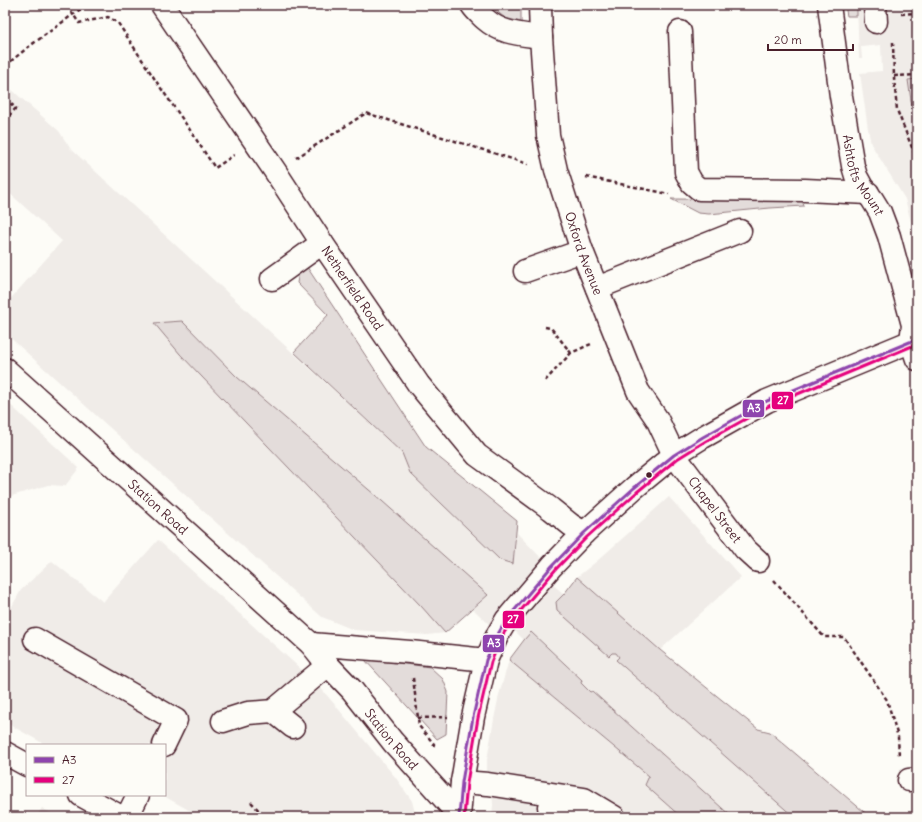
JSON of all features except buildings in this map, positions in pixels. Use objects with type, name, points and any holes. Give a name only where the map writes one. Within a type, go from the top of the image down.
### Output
[{"type":"street","name":"Netherfield Road","points":[[162,5],[322,243],[420,385],[477,455],[584,533]]},
{"type":"street","points":[[472,5],[476,11],[496,28],[541,37]]},
{"type":"street","name":"Oxford Avenue","points":[[540,5],[548,135],[556,170],[582,251],[638,391],[657,419],[674,455]]},
{"type":"street","name":"Ashtofts Mount","points":[[829,5],[841,96],[853,166],[862,187],[868,193],[880,212],[890,236],[913,325],[915,346]]},
{"type":"street","points":[[680,32],[686,172],[692,183],[699,189],[805,190],[868,193]]},
{"type":"street","points":[[597,288],[740,231]]},
{"type":"street","points":[[272,279],[322,243]]},
{"type":"street","points":[[525,271],[582,251]]},
{"type":"street","points":[[459,816],[473,717],[486,660],[507,619],[552,566],[584,533],[634,488],[674,455],[767,400],[915,346]]},
{"type":"street","name":"Station Road","points":[[5,370],[311,644],[328,665],[352,690],[393,742],[459,816]]},
{"type":"street","name":"Chapel Street","points":[[674,455],[745,549],[758,562]]},
{"type":"street","points":[[35,639],[176,720],[164,744]]},
{"type":"street","points":[[311,644],[486,660]]},
{"type":"street","points":[[223,721],[248,713],[273,711],[328,665]]},
{"type":"street","points":[[273,711],[293,727]]},
{"type":"street","points":[[5,753],[26,764]]},
{"type":"street","points":[[462,788],[488,784],[584,799],[614,817]]},
{"type":"street","points":[[462,788],[572,810],[582,817]]},
{"type":"street","points":[[83,796],[121,817]]},
{"type":"street","points":[[127,817],[138,796]]},
{"type":"path","points":[[67,5],[79,23],[108,17],[118,23],[215,168],[255,142]]},
{"type":"path","points":[[5,66],[86,5]]},
{"type":"path","points":[[893,37],[897,110],[917,159]]},
{"type":"path","points":[[894,76],[917,75]]},
{"type":"path","points":[[5,99],[16,108],[5,120]]},
{"type":"path","points":[[275,171],[366,113],[528,165],[676,196],[691,194],[699,189]]},
{"type":"path","points":[[545,327],[551,328],[571,353],[545,381]]},
{"type":"path","points":[[758,562],[824,637],[844,637],[887,700],[898,738],[899,758],[913,780]]},
{"type":"path","points":[[410,652],[419,726],[434,744],[432,749]]},
{"type":"path","points":[[251,802],[265,817]]},
{"type":"shaded area","points":[[489,5],[521,5],[521,22],[505,18]]},
{"type":"shaded area","points":[[845,5],[857,5],[857,16],[847,16]]},
{"type":"shaded area","points":[[857,5],[917,5],[917,245],[905,199],[871,144],[860,73],[882,71],[881,45],[861,47],[862,58],[859,58]]},
{"type":"shaded area","points":[[917,79],[917,128],[913,114],[908,80]]},
{"type":"shaded area","points":[[5,84],[59,131],[70,148],[402,453],[410,473],[500,560],[513,564],[517,533],[546,563],[538,572],[564,594],[556,602],[608,655],[616,653],[619,657],[616,660],[794,817],[732,817],[592,691],[590,692],[580,683],[582,680],[531,632],[524,640],[500,616],[491,626],[473,609],[488,595],[382,501],[237,377],[182,321],[180,354],[445,633],[427,635],[354,630],[322,617],[5,333],[5,305],[62,241],[5,189]]},
{"type":"shaded area","points":[[671,199],[802,200],[804,206],[709,214],[698,213]]},
{"type":"shaded area","points":[[307,267],[426,447],[517,521],[513,564],[500,560],[410,473],[402,453],[294,352],[328,315],[297,283],[299,272]]},
{"type":"shaded area","points":[[182,321],[237,377],[382,501],[488,595],[445,633],[180,354],[154,323]]},
{"type":"shaded area","points":[[5,400],[79,468],[65,486],[48,485],[5,498]]},
{"type":"shaded area","points":[[669,497],[741,577],[660,650],[577,577]]},
{"type":"shaded area","points":[[158,540],[320,687],[396,778],[412,801],[416,817],[201,817],[164,796],[166,796],[166,744],[44,744],[5,722],[5,619],[21,590],[52,561],[103,602]]},
{"type":"shaded area","points":[[577,577],[660,650],[758,729],[770,732],[870,817],[794,817],[616,660],[619,657],[616,653],[612,653],[609,656],[557,610],[556,602]]},
{"type":"shaded area","points":[[531,632],[582,680],[581,683],[590,692],[592,691],[732,817],[681,817],[645,785],[649,776],[509,660]]},
{"type":"shaded area","points":[[364,659],[430,667],[443,679],[448,692],[446,734],[437,739]]},
{"type":"shaded area","points":[[509,660],[649,776],[645,785],[681,817],[492,817],[493,804],[492,794],[487,780],[487,760],[499,695]]},
{"type":"shaded area","points":[[42,808],[58,817],[36,817]]},
{"type":"transit line","name":"A3","points":[[459,817],[462,782],[473,717],[486,660],[507,619],[552,566],[584,533],[634,488],[674,455],[767,401],[917,339]]},
{"type":"transit line","name":"27","points":[[464,817],[467,783],[478,718],[491,662],[502,636],[511,622],[556,569],[587,537],[637,492],[677,459],[769,406],[917,344]]}]
